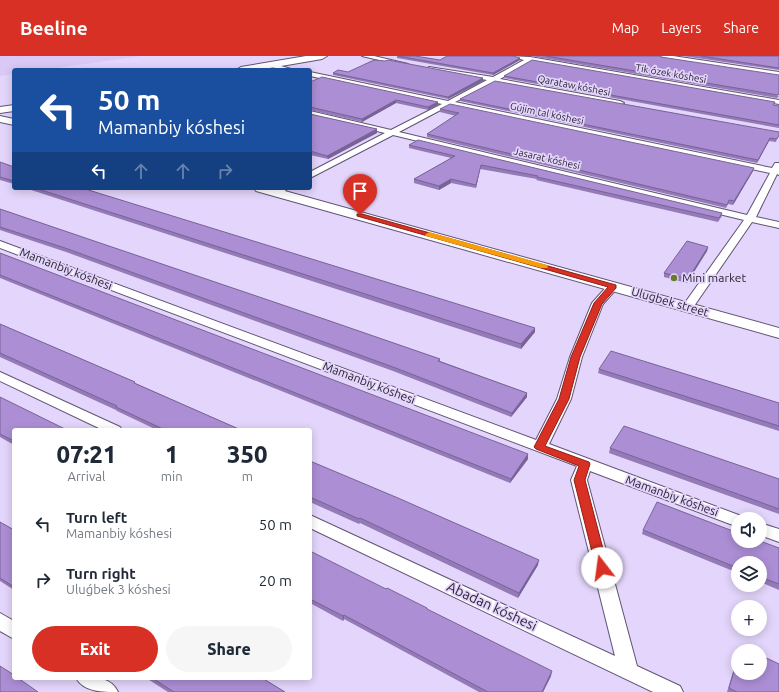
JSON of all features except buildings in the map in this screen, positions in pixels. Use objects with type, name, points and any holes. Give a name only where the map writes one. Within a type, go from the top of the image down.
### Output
[{"type":"main road","points":[[253,68],[322,56]]},
{"type":"main road","points":[[0,110],[12,108]]},
{"type":"street","points":[[365,56],[416,66]]},
{"type":"street","name":"Tik ózek kóshesi","points":[[512,56],[779,102]]},
{"type":"street","points":[[661,56],[779,74]]},
{"type":"street","points":[[312,174],[494,80],[530,59]]},
{"type":"street","points":[[271,65],[282,68]]},
{"type":"street","name":"Qarataw kóshesi","points":[[424,67],[626,105]]},
{"type":"street","name":"Gújim tal kóshesi","points":[[312,74],[778,169]]},
{"type":"street","name":"Jasarat kóshesi","points":[[312,113],[779,225]]},
{"type":"street","points":[[0,120],[12,122]]},
{"type":"street","points":[[688,307],[750,218],[778,169]]},
{"type":"street","name":"Ulugbek street","points":[[281,190],[779,333]]},
{"type":"street","name":"Mamanbiy kóshesi","points":[[0,244],[731,518]]},
{"type":"street","points":[[540,447],[564,399],[576,357],[598,303],[613,286]]},
{"type":"street","points":[[0,376],[111,428]]},
{"type":"street","points":[[585,464],[579,480],[629,671]]},
{"type":"street","name":"Abadan kóshesi","points":[[312,522],[673,692]]},
{"type":"street","points":[[767,532],[779,536]]},
{"type":"street","points":[[0,621],[12,629]]},
{"type":"street","points":[[89,680],[108,692]]},
{"type":"shaded area","points":[[0,56],[141,56],[56,68],[12,68],[12,74],[0,76]]},
{"type":"slow traffic","points":[[429,235],[544,267]]},
{"type":"place","name":"Mini market","points":[[674,278]]},
{"type":"route","points":[[360,215],[613,286],[598,303],[576,357],[564,399],[540,447],[585,464],[579,480],[602,568]]}]
